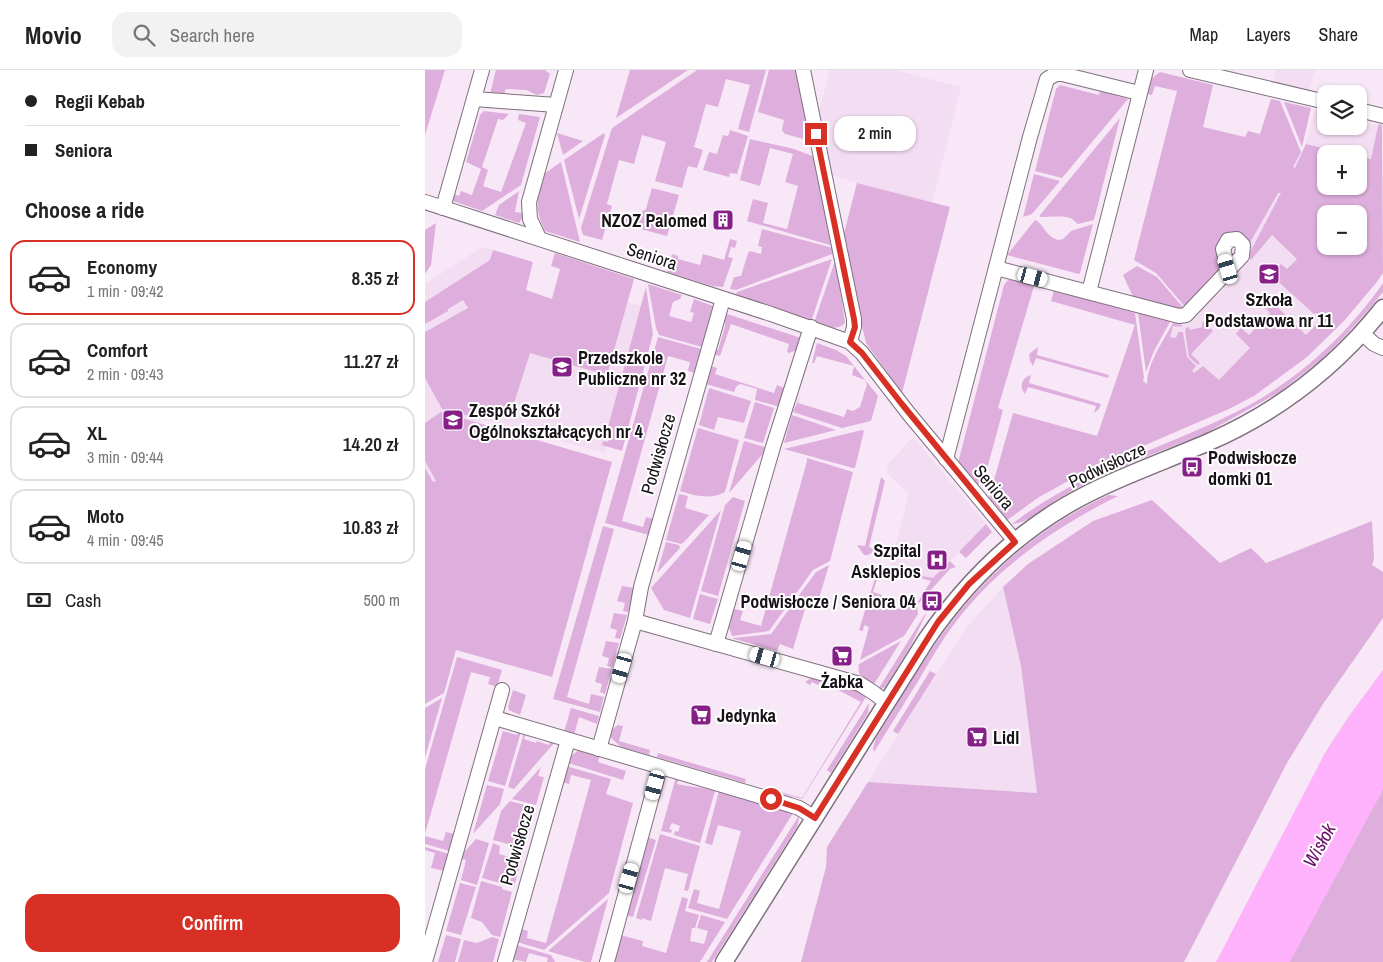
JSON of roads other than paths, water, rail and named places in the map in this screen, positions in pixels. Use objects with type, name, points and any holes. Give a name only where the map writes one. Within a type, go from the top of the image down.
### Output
[{"type":"street","points":[[443,208],[482,70]]},
{"type":"street","points":[[539,238],[530,219],[529,202],[565,70]]},
{"type":"street","points":[[803,70],[854,319],[855,327],[850,342]]},
{"type":"street","points":[[1089,292],[1146,70]]},
{"type":"street","points":[[1190,70],[1317,100]]},
{"type":"street","points":[[946,459],[1030,136],[1047,80],[1056,74],[1063,74],[1139,93]]},
{"type":"street","points":[[473,99],[556,105]]},
{"type":"street","points":[[1367,112],[1383,116]]},
{"type":"street","name":"Seniora","points":[[425,202],[811,327],[850,342],[862,353],[1015,542]]},
{"type":"street","points":[[996,268],[1173,315],[1183,316],[1228,269]]},
{"type":"street","name":"Podwisłocze","points":[[599,749],[635,621],[641,587],[723,299]]},
{"type":"street","name":"Podwisłocze","points":[[724,962],[926,640],[949,607],[979,573],[1015,542],[1066,506],[1098,489],[1213,440],[1266,412],[1317,377],[1362,333],[1383,308]]},
{"type":"street","points":[[717,644],[792,385],[811,327]]},
{"type":"street","points":[[1362,333],[1374,344],[1383,348]]},
{"type":"street","points":[[635,621],[860,684],[887,703]]},
{"type":"street","points":[[425,962],[502,690]]},
{"type":"street","points":[[495,718],[790,805],[815,818]]},
{"type":"street","name":"Podwisłocze","points":[[505,962],[568,740]]},
{"type":"street","points":[[607,962],[660,767]]},
{"type":"water","name":"Wisłok","points":[[1383,670],[1383,789],[1290,962],[1216,962],[1326,751]]},
{"type":"place","name":"NZOZ Palomed","points":[[723,220]]},
{"type":"place","name":"Szkoła Podstawowa nr 11","points":[[1269,274]]},
{"type":"place","name":"Przedszkole Publiczne nr 32","points":[[562,367]]},
{"type":"place","name":"Zespół Szkół Ogólnokształcących nr 4","points":[[453,420]]},
{"type":"place","name":"Podwisłocze domki 01","points":[[1192,467]]},
{"type":"place","name":"Szpital Asklepios","points":[[937,560]]},
{"type":"place","name":"Podwisłocze / Seniora 04","points":[[932,601]]},
{"type":"place","name":"Żabka","points":[[842,656]]},
{"type":"place","name":"Jedynka","points":[[701,715]]},
{"type":"place","name":"Lidl","points":[[977,737]]}]
